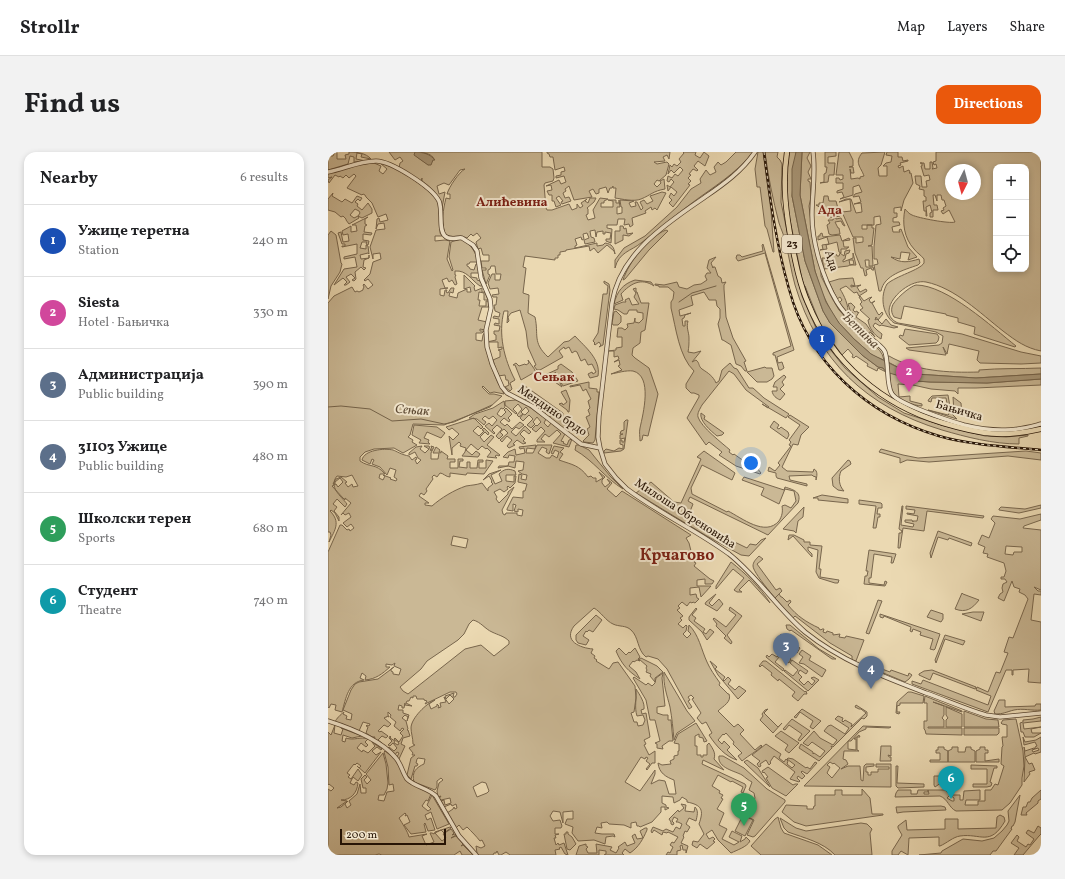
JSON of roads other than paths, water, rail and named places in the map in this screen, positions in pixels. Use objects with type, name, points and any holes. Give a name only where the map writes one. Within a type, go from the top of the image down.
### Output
[{"type":"main road","name":"23","points":[[786,152],[784,177],[785,200],[790,235],[801,283],[807,302],[821,331],[832,348],[851,369],[885,398],[909,411],[935,421],[992,435],[1018,434],[1041,429]]},
{"type":"street","name":"Милоша Обреновића","points":[[755,152],[748,162],[726,182],[646,242],[632,258],[622,274],[614,295],[598,422],[600,448],[608,467],[623,486],[729,555],[750,574],[791,620],[834,652],[872,672],[986,715],[1000,717],[1041,714]]},
{"type":"street","name":"Ада","points":[[813,152],[812,223],[817,250],[825,276],[839,306],[882,349],[885,355]]},
{"type":"street","name":"Мендино брдо","points":[[328,172],[352,164],[375,161],[383,162],[408,175],[436,196],[441,208],[441,230],[446,238],[462,238],[473,245],[477,251],[482,278],[490,299],[491,308],[486,330],[487,347],[492,364],[502,387],[508,393],[530,405],[580,443],[600,448]]},
{"type":"street","name":"Бањичка","points":[[885,355],[890,391],[895,397],[923,410],[962,424],[992,430],[1022,429],[1041,424]]},
{"type":"street","points":[[328,721],[361,734],[374,741],[394,756],[407,779],[436,796],[459,836],[476,855]]},
{"type":"waterway","name":"Сењак","points":[[679,302],[692,293],[716,286]]},
{"type":"waterway","name":"Сењак","points":[[328,407],[341,406],[370,409],[392,421],[421,419],[444,424],[454,422],[492,405]]},
{"type":"railway","points":[[764,152],[780,255],[798,316],[811,340],[826,362],[844,382],[865,400],[888,415],[913,427],[939,436],[976,444],[1041,450]]},
{"type":"place","name":"Ужице теретна","points":[[822,359]]},
{"type":"place","name":"Siesta","points":[[909,392]]},
{"type":"place","name":"Администрација","points":[[786,666]]},
{"type":"place","name":"31103 Ужице","points":[[871,689]]},
{"type":"place","name":"Студент","points":[[951,799]]},
{"type":"place","name":"Школски терен","points":[[744,826]]},
{"type":"district","name":"Алићевина","points":[[512,203]]},
{"type":"district","name":"Ада","points":[[830,211]]},
{"type":"district","name":"Сењак","points":[[554,378]]},
{"type":"district","name":"Крчагово","points":[[677,556]]},
{"type":"water label","name":"Ђетиња","points":[[860,331]]}]
